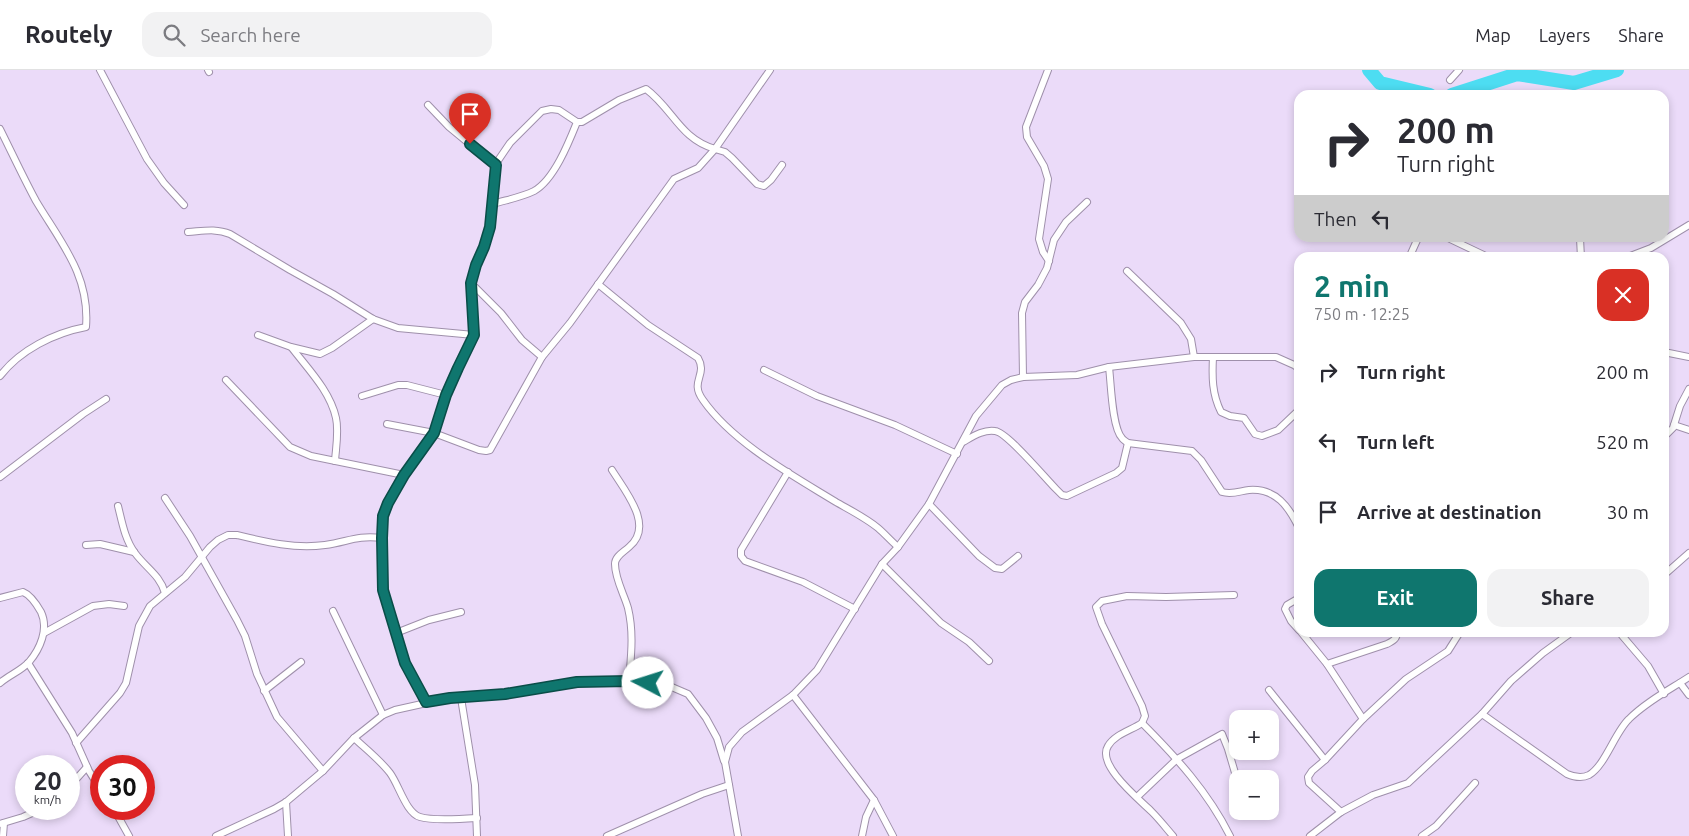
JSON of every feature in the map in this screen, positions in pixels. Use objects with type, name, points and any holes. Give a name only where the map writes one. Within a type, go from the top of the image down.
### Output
[{"type":"street","points":[[100,70],[147,159],[164,183],[184,205]]},
{"type":"street","points":[[387,424],[434,433],[478,450],[486,452],[490,450],[542,357],[570,323],[674,179],[698,168],[716,149],[770,70]]},
{"type":"street","points":[[1048,70],[1026,127],[1027,137],[1044,166],[1048,179],[1039,239],[1042,252],[1049,261]]},
{"type":"street","points":[[1450,80],[1459,70]]},
{"type":"street","points":[[426,702],[405,663],[383,590],[383,516],[404,475],[434,433],[446,395],[474,335],[471,283],[490,227],[496,165],[510,143],[542,111],[559,110],[577,122],[582,122],[619,100],[646,88],[655,95],[683,131],[696,141],[725,152],[757,184],[764,186],[782,165]]},
{"type":"street","points":[[428,105],[449,128],[496,165]]},
{"type":"street","points":[[493,204],[535,191],[546,181],[564,154],[577,122]]},
{"type":"street","points":[[0,130],[21,173],[74,263],[82,282],[87,311],[86,327],[71,330],[38,343],[8,366],[0,376]]},
{"type":"street","points":[[1024,376],[1022,313],[1025,302],[1038,285],[1047,268],[1054,240],[1066,222],[1087,202]]},
{"type":"street","points":[[1669,238],[1689,226]]},
{"type":"street","points":[[188,232],[222,230],[334,294],[373,319],[398,328],[474,335]]},
{"type":"street","points":[[1456,242],[1477,252]]},
{"type":"street","points":[[1641,252],[1661,242]]},
{"type":"street","points":[[1127,271],[1181,323],[1190,339],[1194,357]]},
{"type":"street","points":[[471,283],[493,305],[522,340],[542,357]]},
{"type":"street","points":[[598,284],[648,325],[698,358],[702,370],[697,381],[698,393],[718,420],[788,472],[878,528],[898,547]]},
{"type":"street","points":[[258,335],[291,347],[320,354],[332,348],[373,319]]},
{"type":"street","points":[[291,347],[324,390],[333,407],[337,427],[335,461]]},
{"type":"street","points":[[1669,353],[1689,357]]},
{"type":"street","points":[[725,762],[729,747],[734,739],[765,714],[793,695],[817,670],[882,564],[898,547],[929,504],[976,416],[1002,385],[1024,376],[1077,375],[1109,368],[1194,357],[1276,357],[1294,365]]},
{"type":"street","points":[[1213,357],[1211,379],[1214,399],[1221,412],[1230,416],[1244,418],[1255,434],[1262,436],[1278,430],[1294,415]]},
{"type":"street","points":[[1109,368],[1117,430],[1128,443],[1192,451],[1201,460],[1222,492],[1227,494],[1250,490],[1266,492],[1277,497],[1294,520]]},
{"type":"street","points":[[764,370],[818,396],[895,425],[957,454]]},
{"type":"street","points":[[226,380],[290,447],[310,456],[404,475]]},
{"type":"street","points":[[362,396],[408,384],[446,395]]},
{"type":"street","points":[[1669,431],[1674,425],[1689,389]]},
{"type":"street","points":[[0,477],[83,414],[106,399]]},
{"type":"street","points":[[1674,425],[1689,430]]},
{"type":"street","points":[[962,443],[982,432],[993,430],[1000,432],[1011,440],[1062,495],[1067,496],[1116,473],[1122,468],[1128,443]]},
{"type":"street","points":[[612,470],[630,498],[640,526],[636,542],[615,561],[617,576],[628,607],[632,626],[629,681]]},
{"type":"street","points":[[788,472],[741,550],[741,556],[745,560],[803,582],[855,609]]},
{"type":"street","points":[[165,498],[190,536],[230,606],[245,636],[257,674],[276,717],[323,771]]},
{"type":"street","points":[[929,504],[979,556],[995,568],[1002,569],[1018,556]]},
{"type":"street","points":[[118,506],[126,535],[134,552],[156,574],[165,594]]},
{"type":"street","points":[[76,743],[120,694],[126,683],[139,626],[150,606],[185,577],[202,559],[210,547],[228,535],[237,535],[294,547],[326,545],[359,537],[382,538]]},
{"type":"street","points":[[86,545],[100,544],[134,552]]},
{"type":"street","points":[[1669,571],[1689,554]]},
{"type":"street","points":[[882,564],[941,623],[969,642],[989,661]]},
{"type":"street","points":[[0,598],[23,592],[27,593],[44,618],[42,640],[28,663],[0,683]]},
{"type":"street","points":[[1172,836],[1113,773],[1107,760],[1105,750],[1109,744],[1142,722],[1145,716],[1096,608],[1102,601],[1128,596],[1234,595]]},
{"type":"street","points":[[1294,601],[1287,605],[1285,609],[1294,624]]},
{"type":"street","points":[[44,633],[92,606],[109,604],[124,606]]},
{"type":"street","points":[[333,611],[384,715]]},
{"type":"street","points":[[396,633],[429,620],[461,612]]},
{"type":"street","points":[[1305,637],[1327,664],[1363,720]]},
{"type":"street","points":[[1327,664],[1387,644],[1397,637]]},
{"type":"street","points":[[1341,812],[1309,783],[1308,777],[1406,679],[1448,652],[1457,637]]},
{"type":"street","points":[[1310,836],[1341,812],[1373,795],[1408,783],[1482,714],[1511,681],[1543,653],[1565,637]]},
{"type":"street","points":[[1623,637],[1648,666],[1664,694]]},
{"type":"street","points":[[264,691],[301,662]]},
{"type":"street","points":[[28,663],[72,733],[90,772]]},
{"type":"street","points":[[1482,714],[1567,774],[1577,778],[1588,776],[1596,769],[1628,720],[1647,704],[1689,677]]},
{"type":"street","points":[[216,836],[286,802],[323,771],[354,738],[384,715],[395,710],[426,702],[505,694],[577,682],[629,681],[666,685],[688,694],[706,718],[717,738],[725,762],[738,836]]},
{"type":"street","points":[[1680,683],[1689,695]]},
{"type":"street","points":[[1269,690],[1325,760]]},
{"type":"street","points":[[793,695],[874,800],[893,836]]},
{"type":"street","points":[[461,698],[475,785],[477,836]]},
{"type":"street","points":[[1142,722],[1177,759],[1200,788],[1230,836]]},
{"type":"street","points":[[1137,797],[1177,759],[1222,734],[1234,770]]},
{"type":"street","points":[[354,738],[390,774],[410,810],[416,816],[421,818],[477,818]]},
{"type":"street","points":[[80,775],[87,767]]},
{"type":"street","points":[[1422,836],[1436,826],[1475,783]]},
{"type":"street","points":[[607,836],[702,794],[729,785]]},
{"type":"street","points":[[862,836],[866,817],[874,800]]},
{"type":"street","points":[[286,802],[288,836]]},
{"type":"street","points":[[3,836],[2,823],[15,819]]},
{"type":"street","points":[[120,820],[129,836]]},
{"type":"waterway","points":[[1369,70],[1380,83],[1409,90]]},
{"type":"waterway","points":[[1467,90],[1517,74],[1574,83],[1617,70]]},
{"type":"route","points":[[470,144],[496,165],[490,227],[471,283],[474,335],[446,395],[434,433],[404,475],[383,516],[383,590],[405,663],[426,702],[450,698],[483,697],[577,682],[601,680],[648,683]]}]
